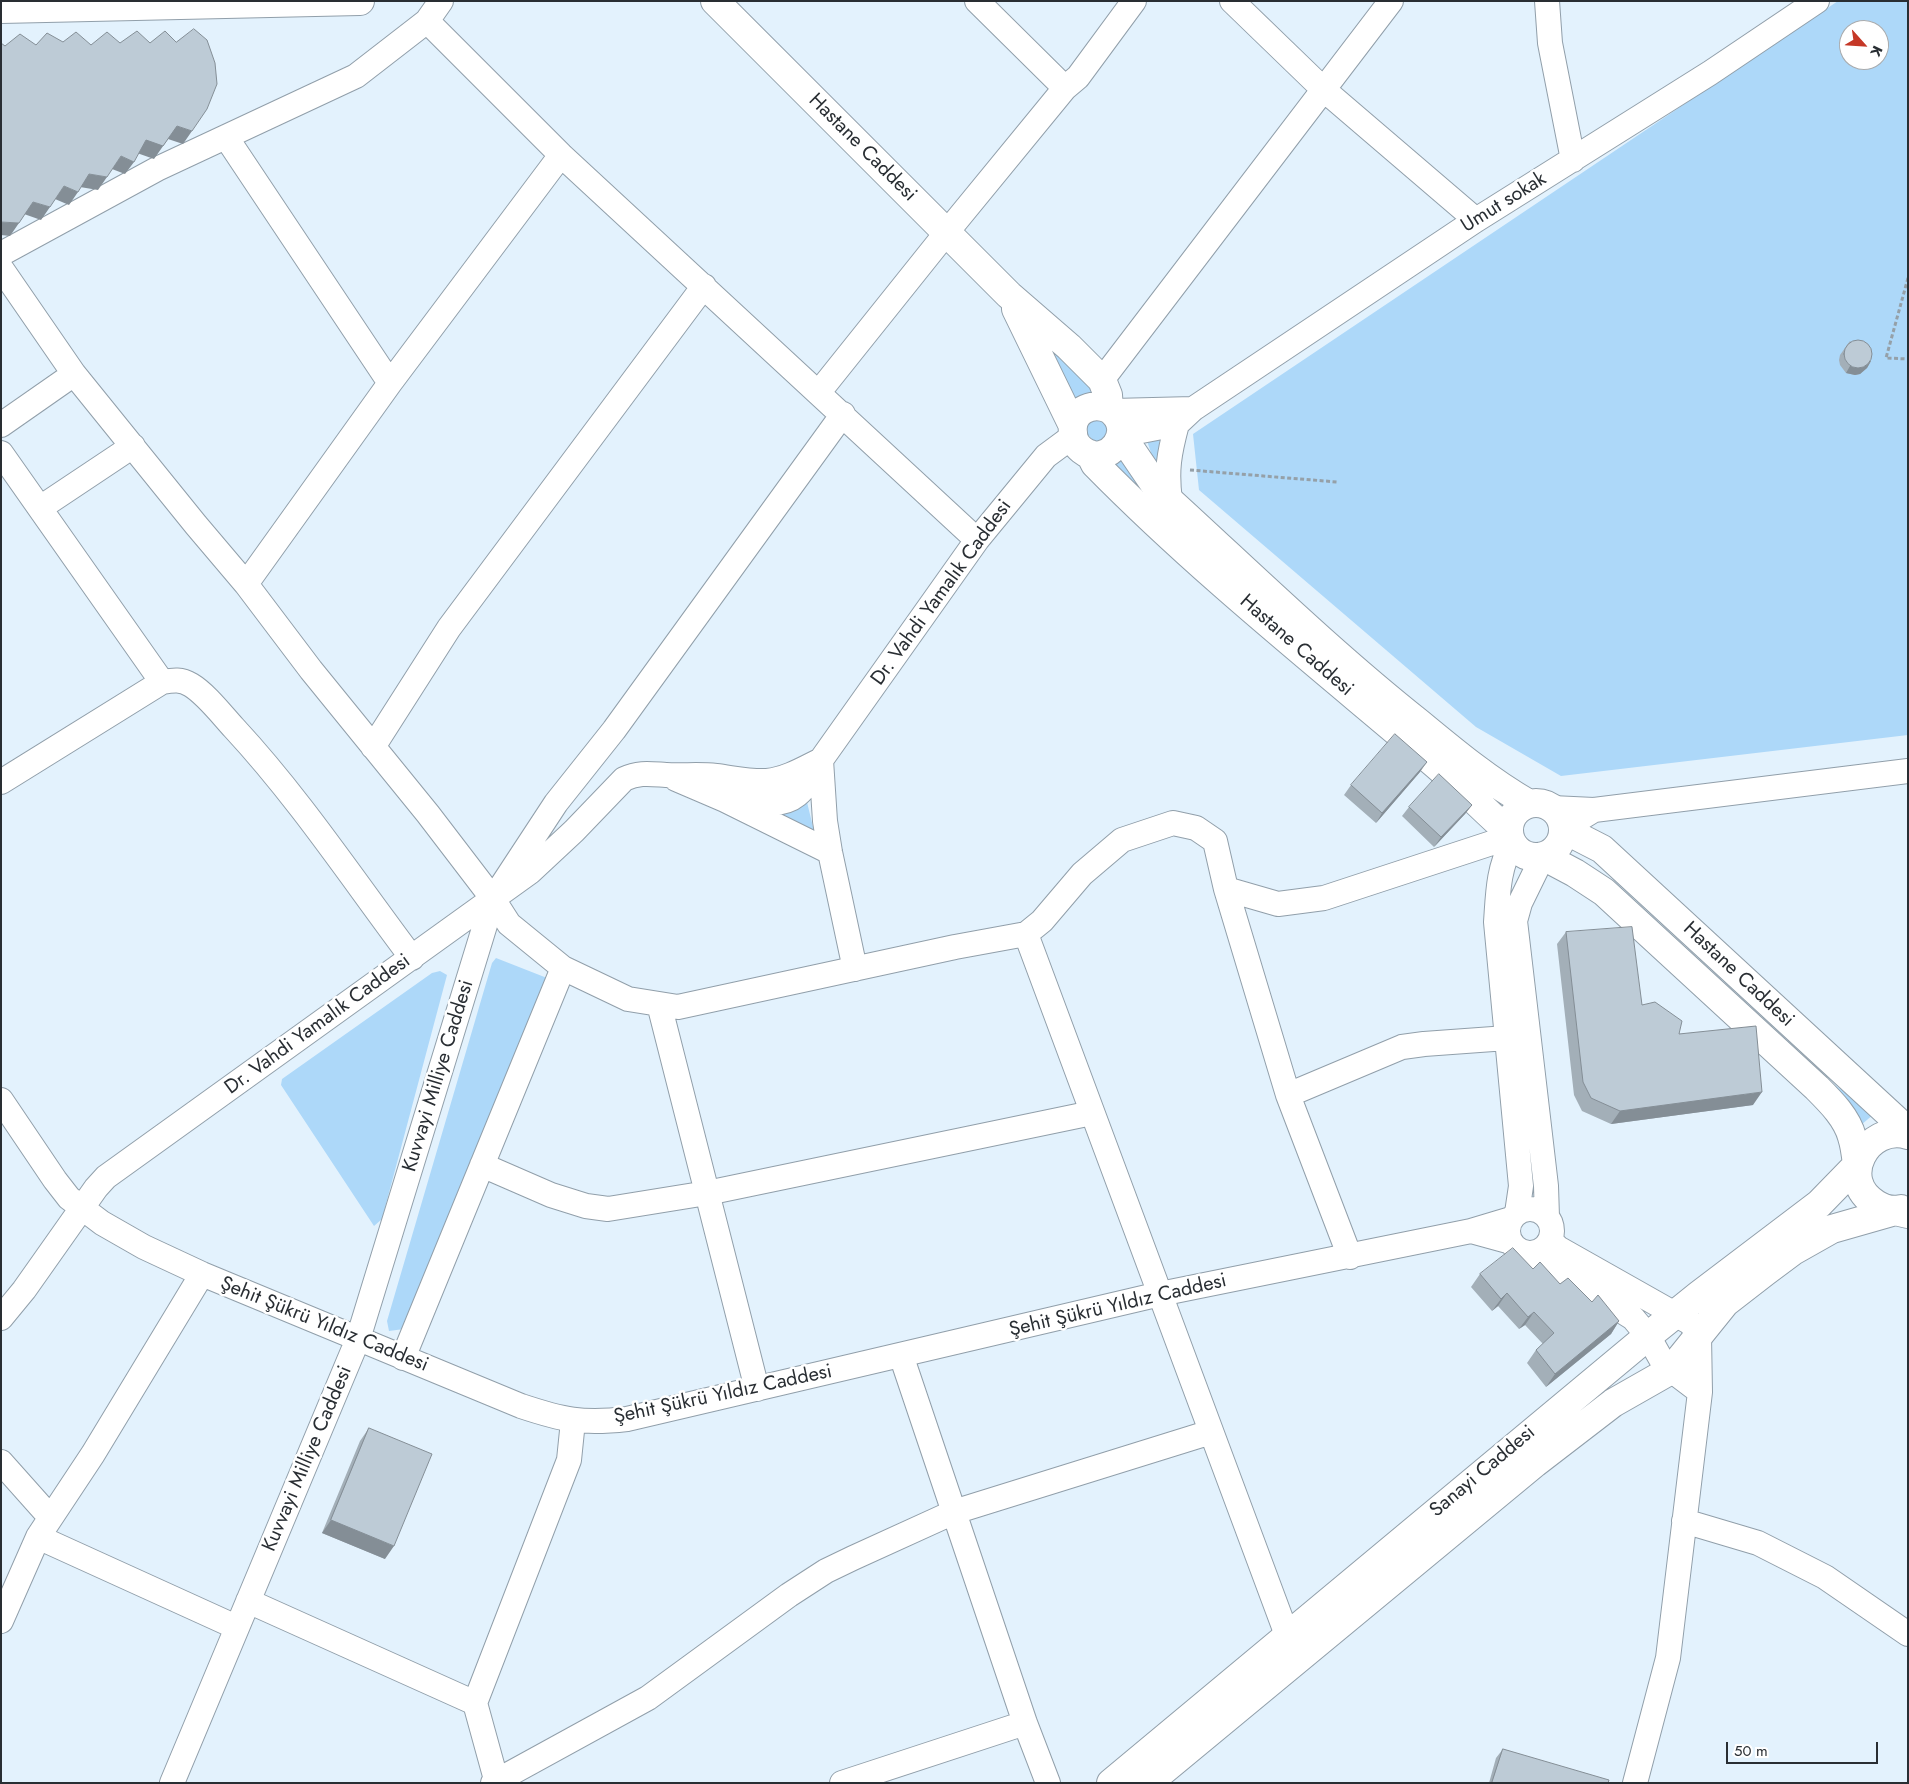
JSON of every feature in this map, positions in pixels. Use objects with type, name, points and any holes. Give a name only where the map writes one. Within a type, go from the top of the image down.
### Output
[{"type":"main road","points":[[1,9],[77,4],[360,1]]},
{"type":"main road","name":"Hastane Caddesi","points":[[715,1],[1009,295],[1069,347],[1102,380],[1114,418],[1153,482],[1170,501],[1385,696],[1510,793],[1548,814],[1602,850],[1901,1133]]},
{"type":"main road","name":"Hastane Caddesi","points":[[1009,295],[1078,439],[1095,464],[1156,525],[1357,700],[1442,770],[1510,837]]},
{"type":"main road","points":[[1099,406],[1114,418],[1117,444],[1110,451],[1100,455],[1078,439],[1076,416],[1088,407],[1099,406]]},
{"type":"main road","points":[[1523,806],[1548,814],[1562,835],[1558,846],[1549,854],[1543,856],[1531,857],[1525,855],[1516,848],[1510,837],[1511,820],[1514,814],[1523,806]]},
{"type":"main road","name":"Hastane Caddesi","points":[[1543,856],[1575,873],[1604,892],[1817,1088],[1845,1121],[1852,1136],[1858,1183],[1863,1193],[1870,1201],[1879,1206],[1903,1210]]},
{"type":"main road","name":"Sanayi Caddesi","points":[[1111,1783],[1286,1635],[1648,1336],[1819,1204],[1857,1165],[1863,1153],[1871,1144],[1901,1133]]},
{"type":"main road","name":"Sanayi Caddesi","points":[[1148,1783],[1535,1463],[1613,1403],[1671,1370],[1725,1303],[1793,1251],[1832,1229],[1903,1210]]},
{"type":"street","points":[[1,254],[157,169],[356,76],[427,21],[441,1]]},
{"type":"street","points":[[977,1],[1066,88]]},
{"type":"street","points":[[819,392],[947,232],[1066,88],[1078,77],[1134,1]]},
{"type":"street","points":[[1232,1],[1323,89],[1476,220]]},
{"type":"street","points":[[1102,380],[1391,1]]},
{"type":"street","points":[[1547,1],[1550,43],[1572,160]]},
{"type":"street","name":"Umut sokak","points":[[1185,416],[1476,220],[1710,73],[1817,1]]},
{"type":"street","points":[[427,21],[561,155],[977,540]]},
{"type":"street","points":[[226,137],[390,383]]},
{"type":"street","points":[[246,584],[390,383],[561,155]]},
{"type":"street","points":[[1,268],[74,374],[246,584],[311,670],[493,898],[509,924],[563,968],[628,999],[678,1007],[1026,934],[1042,921],[1082,874],[1122,840],[1173,823],[1196,828],[1215,841],[1226,889],[1288,1095],[1350,1257]]},
{"type":"street","points":[[373,747],[449,628],[704,286]]},
{"type":"street","points":[[1,425],[74,374]]},
{"type":"street","points":[[493,898],[556,803],[614,730],[843,414]]},
{"type":"street","points":[[1114,418],[1185,416],[1169,454],[1167,468],[1170,501]]},
{"type":"street","name":"Dr. Vahdi Yamalık Caddesi","points":[[725,800],[784,802],[795,796],[802,789],[820,760],[977,540],[1046,456],[1078,439]]},
{"type":"street","points":[[40,508],[133,446]]},
{"type":"street","points":[[1,453],[162,682]]},
{"type":"street","points":[[4,774],[162,682],[177,680],[193,686],[250,745],[295,801],[412,958]]},
{"type":"street","points":[[820,760],[825,821],[830,852],[855,969]]},
{"type":"street","name":"Dr. Vahdi Yamalık Caddesi","points":[[1,1318],[24,1290],[81,1208],[106,1176],[271,1060],[530,872],[574,831],[624,779],[648,773],[715,776],[764,781],[776,780],[791,775],[820,760]]},
{"type":"street","points":[[1548,814],[1908,771]]},
{"type":"street","name":"Dr. Vahdi Yamalık Caddesi","points":[[667,775],[725,800],[830,852]]},
{"type":"street","points":[[1226,889],[1278,904],[1324,898],[1510,837]]},
{"type":"street","points":[[1510,837],[1499,878],[1496,922],[1521,1186],[1514,1216],[1508,1226],[1510,1242]]},
{"type":"street","points":[[1531,1254],[1539,1252],[1546,1247],[1552,1232],[1547,1217],[1545,1176],[1515,921],[1520,903],[1543,856]]},
{"type":"street","name":"Kuvvayi Milliye Caddesi","points":[[172,1783],[358,1339],[493,898]]},
{"type":"street","points":[[1026,934],[1286,1635]]},
{"type":"street","points":[[403,1358],[563,968]]},
{"type":"street","points":[[659,1004],[757,1389]]},
{"type":"street","points":[[1288,1095],[1402,1047],[1507,1038]]},
{"type":"street","name":"Şehit Şükrü Yıldız Caddesi","points":[[1,1100],[54,1180],[69,1198],[81,1208],[144,1247],[202,1274],[521,1406],[573,1421],[596,1422],[627,1419],[1160,1294],[1471,1231],[1514,1216]]},
{"type":"street","points":[[482,1165],[551,1196],[586,1206],[608,1209],[707,1193],[1092,1113]]},
{"type":"street","points":[[1514,1216],[1525,1210],[1533,1209],[1547,1217]]},
{"type":"street","points":[[1471,1231],[1510,1242],[1516,1248],[1531,1254],[1633,1318],[1648,1336],[1661,1359],[1671,1370],[1700,1392]]},
{"type":"street","points":[[1550,1240],[1558,1248],[1675,1314],[1694,1327],[1699,1336],[1700,1392],[1668,1658],[1635,1783]]},
{"type":"street","points":[[1,1621],[38,1537],[94,1454],[202,1274]]},
{"type":"street","points":[[901,1355],[1025,1723],[1048,1783]]},
{"type":"street","points":[[573,1421],[569,1460],[475,1703],[496,1782],[648,1698],[826,1571],[954,1512],[1211,1432]]},
{"type":"street","points":[[1,1462],[50,1517]]},
{"type":"street","points":[[1684,1521],[1758,1542],[1825,1577],[1908,1634]]},
{"type":"street","points":[[38,1537],[236,1627]]},
{"type":"street","points":[[248,1601],[475,1703]]},
{"type":"street","points":[[842,1783],[1025,1723]]},
{"type":"path","points":[[1908,278],[1886,358],[1908,359]]},
{"type":"path","points":[[1167,468],[1337,482]]},
{"type":"shaded area","points":[[1838,1],[1908,1],[1908,735],[1561,776],[1476,727],[1199,490],[1193,434]]},
{"type":"shaded area","points":[[1026,319],[1097,393],[1071,409]]},
{"type":"shaded area","points":[[1092,418],[1111,422],[1103,442],[1094,441],[1088,435],[1087,426]]},
{"type":"shaded area","points":[[1160,437],[1157,470],[1147,441]]},
{"type":"shaded area","points":[[1124,453],[1167,520],[1102,463]]},
{"type":"shaded area","points":[[806,798],[814,831],[769,811]]},
{"type":"shaded area","points":[[496,958],[547,978],[404,1329],[389,1331],[387,1321],[492,963]]},
{"type":"shaded area","points":[[440,971],[447,975],[382,1219],[374,1226],[281,1085],[282,1079],[432,973]]},
{"type":"shaded area","points":[[1824,1077],[1874,1114],[1861,1125]]},
{"type":"building","points":[[194,29],[207,40],[215,63],[217,84],[207,109],[192,131],[177,126],[163,146],[146,140],[134,162],[121,156],[107,177],[89,174],[78,192],[64,186],[50,207],[33,202],[19,223],[1,222],[1,43],[5,46],[20,34],[36,45],[47,33],[63,42],[76,32],[91,45],[107,32],[120,43],[137,31],[150,43],[165,31],[176,42]]},
{"type":"building","points":[[1858,340],[1868,344],[1872,354],[1868,364],[1858,368],[1848,364],[1844,354],[1848,344]]},
{"type":"building","points":[[1395,734],[1427,762],[1382,813],[1351,785]]},
{"type":"building","points":[[1439,774],[1472,805],[1441,837],[1409,807]]},
{"type":"building","points":[[1632,927],[1642,1005],[1655,1002],[1682,1021],[1679,1034],[1756,1026],[1762,1092],[1620,1111],[1591,1098],[1583,1082],[1566,932]]},
{"type":"building","points":[[1513,1248],[1533,1269],[1540,1262],[1560,1284],[1568,1278],[1592,1302],[1598,1295],[1619,1321],[1555,1374],[1536,1350],[1554,1333],[1534,1312],[1528,1317],[1507,1293],[1501,1299],[1480,1274]]},
{"type":"building","points":[[369,1428],[432,1454],[394,1546],[331,1520]]},
{"type":"building","points":[[1503,1749],[1609,1780],[1608,1783],[1492,1783]]}]
